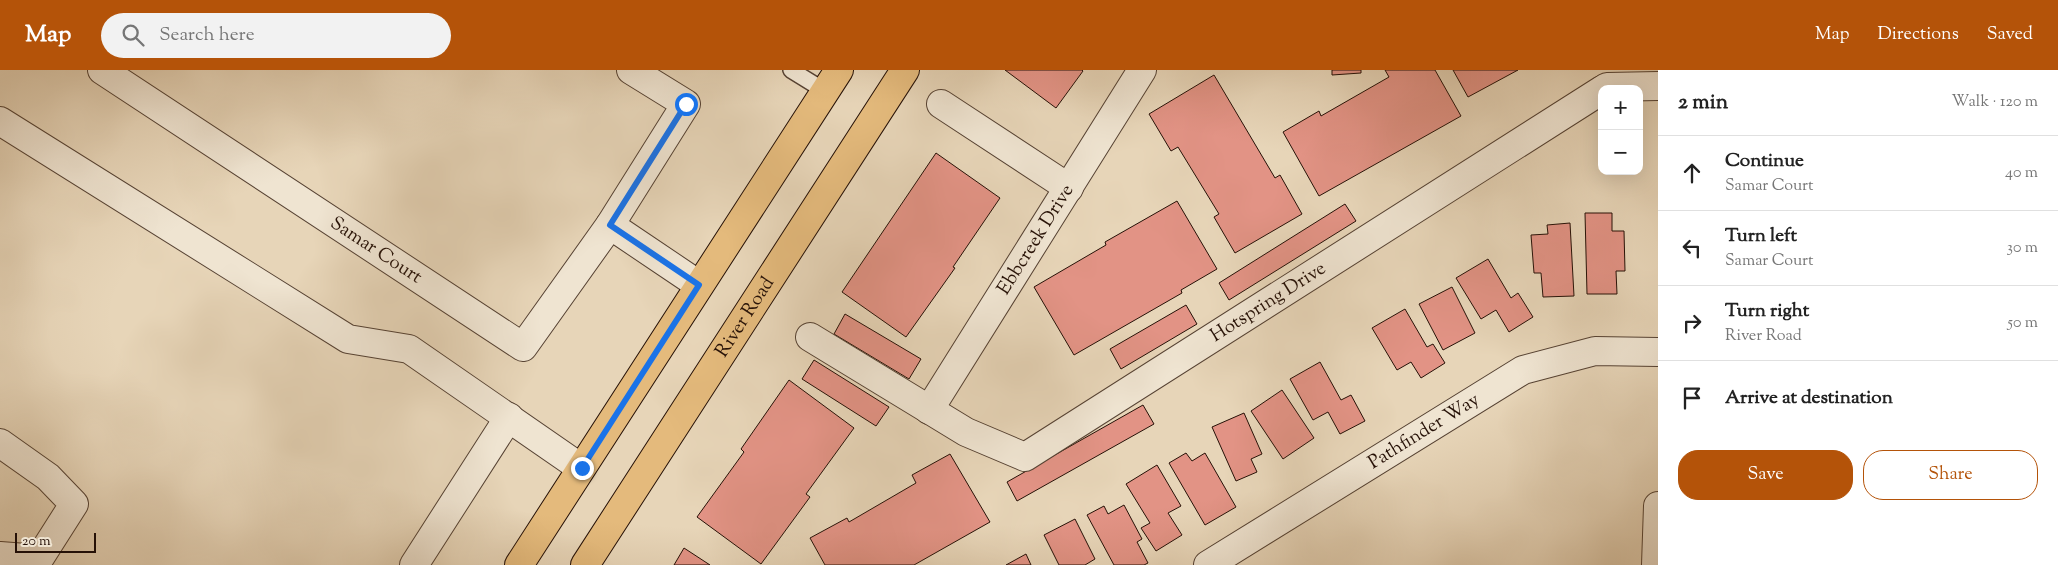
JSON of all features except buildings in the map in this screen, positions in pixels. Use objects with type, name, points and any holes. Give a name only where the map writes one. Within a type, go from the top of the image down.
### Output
[{"type":"main road","name":"River Road","points":[[585,565],[905,70]]},
{"type":"main road","points":[[519,565],[832,80]]},
{"type":"street","name":"Samar Court","points":[[102,70],[523,347],[610,225],[686,104],[630,70]]},
{"type":"street","name":"Ebbcreek Drive","points":[[929,410],[1142,70]]},
{"type":"street","name":"Hotspring Drive","points":[[1643,86],[1658,86]]},
{"type":"street","name":"Hotspring Drive","points":[[929,410],[966,432],[1025,457],[1598,93]]},
{"type":"street","points":[[941,104],[1069,188]]},
{"type":"street","points":[[0,121],[348,339],[409,350],[582,468]]},
{"type":"street","points":[[610,225],[699,285]]},
{"type":"street","points":[[810,337],[929,410]]},
{"type":"street","name":"Pathfinder Way","points":[[1208,565],[1523,370],[1595,351],[1658,352]]},
{"type":"street","points":[[414,565],[509,417]]},
{"type":"street","points":[[0,444],[48,477],[74,504],[39,558],[0,556]]},
{"type":"street","points":[[1656,565],[1658,506]]},
{"type":"lane","points":[[791,70],[832,80]]},
{"type":"route","points":[[582,468],[699,285],[610,225],[686,104]]}]
